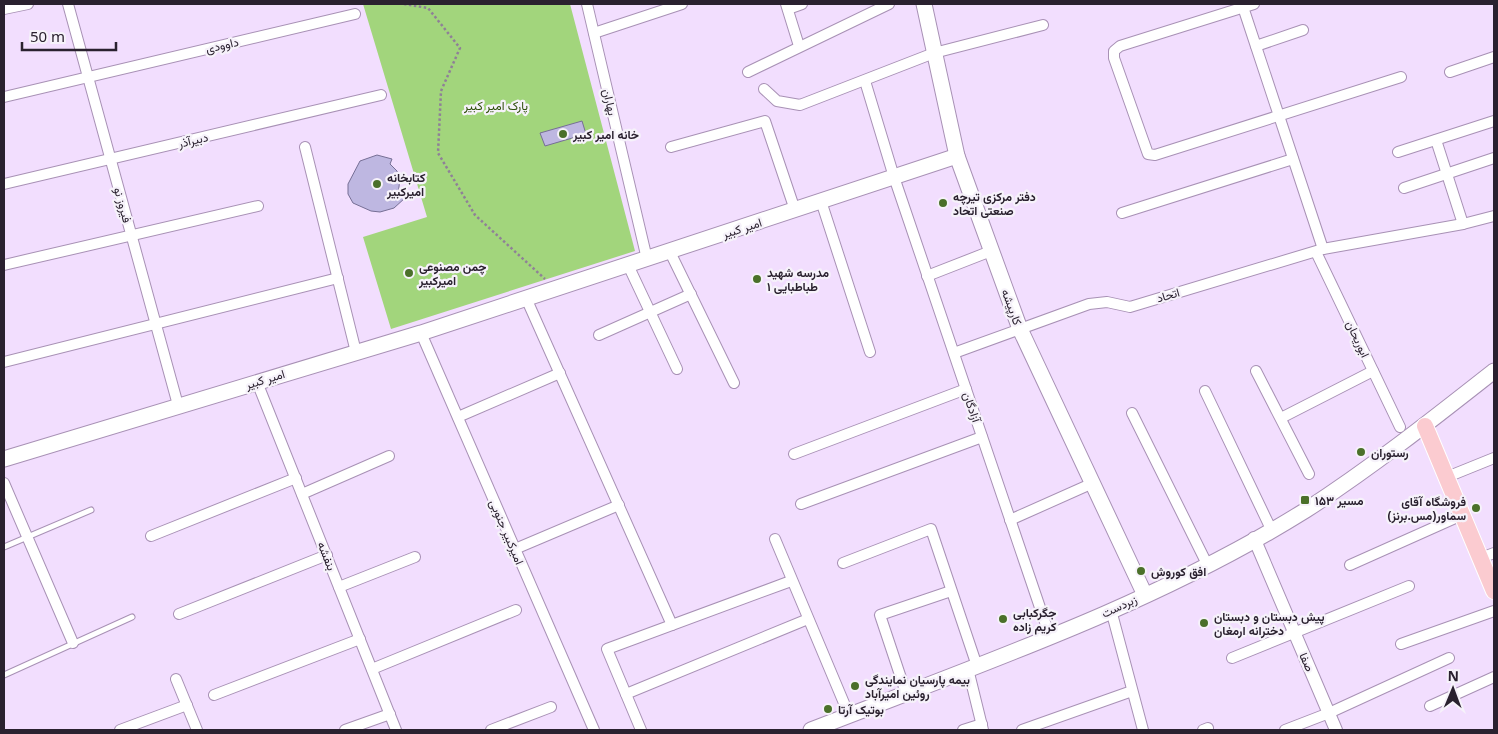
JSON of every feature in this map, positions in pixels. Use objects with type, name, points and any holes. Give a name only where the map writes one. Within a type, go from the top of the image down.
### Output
[{"type":"main road","name":"کارپیشه","points":[[924,4],[956,156],[1020,329],[1145,594]]},
{"type":"main road","name":"امیر کبیر","points":[[4,459],[421,333],[956,156]]},
{"type":"main road","points":[[1494,371],[1425,426],[1462,514],[1488,556],[1494,591]]},
{"type":"main road","name":"زبردست","points":[[811,730],[1050,637],[1207,564],[1306,510],[1403,433],[1425,426]]},
{"type":"street","points":[[4,9],[28,4]]},
{"type":"street","name":"فیروز نو","points":[[68,4],[178,406]]},
{"type":"street","name":"بهاران","points":[[587,4],[647,259]]},
{"type":"street","points":[[594,33],[682,4]]},
{"type":"street","points":[[799,46],[787,6],[802,4]]},
{"type":"street","points":[[748,72],[889,4]]},
{"type":"street","points":[[1254,4],[1242,5],[1120,46],[1114,51],[1114,58],[1148,154],[1155,155],[1402,77]]},
{"type":"street","name":"ابوریحان","points":[[1242,5],[1293,159],[1320,251],[1373,371],[1403,433]]},
{"type":"street","name":"داوودی","points":[[4,97],[355,14]]},
{"type":"street","points":[[764,88],[777,101],[800,105],[865,81],[934,52],[1044,25]]},
{"type":"street","points":[[1256,46],[1302,30]]},
{"type":"street","points":[[1450,72],[1494,57]]},
{"type":"street","name":"آزادگان","points":[[865,81],[894,177],[1050,637]]},
{"type":"street","name":"دبیرآذر","points":[[4,184],[381,95]]},
{"type":"street","points":[[671,147],[765,121],[795,210]]},
{"type":"street","points":[[1398,152],[1494,121]]},
{"type":"street","points":[[1436,140],[1463,224]]},
{"type":"street","points":[[305,147],[356,352]]},
{"type":"street","points":[[1404,188],[1494,158]]},
{"type":"street","points":[[1122,213],[1293,159]]},
{"type":"street","points":[[821,201],[870,352]]},
{"type":"street","points":[[4,265],[258,206]]},
{"type":"street","name":"اتحاد","points":[[954,353],[1088,304],[1107,302],[1130,307],[1320,251],[1463,224],[1494,216]]},
{"type":"street","points":[[927,276],[992,251]]},
{"type":"street","points":[[670,252],[734,383]]},
{"type":"street","points":[[628,265],[677,368]]},
{"type":"street","points":[[4,362],[338,278]]},
{"type":"street","points":[[599,335],[691,294]]},
{"type":"street","points":[[526,298],[672,625]]},
{"type":"street","name":"امیرکبیر جنوبی","points":[[421,333],[594,730]]},
{"type":"street","points":[[1256,371],[1309,474]]},
{"type":"street","points":[[1281,418],[1373,371]]},
{"type":"street","points":[[458,418],[560,373]]},
{"type":"street","name":"بنفشه","points":[[258,382],[396,730]]},
{"type":"street","points":[[794,454],[966,389]]},
{"type":"street","points":[[1205,392],[1271,529]]},
{"type":"street","points":[[1132,413],[1207,564]]},
{"type":"street","points":[[801,504],[982,437]]},
{"type":"street","points":[[302,494],[389,456]]},
{"type":"street","points":[[1447,477],[1494,458]]},
{"type":"street","points":[[151,536],[296,478]]},
{"type":"street","points":[[4,483],[73,643]]},
{"type":"street","points":[[1010,520],[1093,483]]},
{"type":"street","points":[[515,549],[619,505]]},
{"type":"street","points":[[1350,564],[1462,514]]},
{"type":"street","points":[[843,563],[931,529],[951,591],[972,667],[982,727],[963,730]]},
{"type":"street","name":"صفا","points":[[1254,538],[1336,730]]},
{"type":"street","points":[[775,539],[791,581],[849,715]]},
{"type":"street","points":[[179,614],[327,555]]},
{"type":"street","points":[[339,587],[415,557]]},
{"type":"street","points":[[642,730],[607,649],[791,581]]},
{"type":"street","points":[[1232,658],[1409,586]]},
{"type":"street","points":[[906,693],[880,615],[951,591]]},
{"type":"street","points":[[372,669],[516,610]]},
{"type":"street","points":[[1111,610],[1143,730]]},
{"type":"street","points":[[1401,644],[1494,611]]},
{"type":"street","points":[[626,694],[808,619]]},
{"type":"street","points":[[214,695],[360,639]]},
{"type":"street","points":[[1284,730],[1328,713],[1449,658]]},
{"type":"street","points":[[1430,706],[1494,677]]},
{"type":"street","points":[[176,679],[197,730]]},
{"type":"street","points":[[1022,730],[1132,691]]},
{"type":"street","points":[[120,730],[187,705]]},
{"type":"street","points":[[491,730],[551,707]]},
{"type":"street","points":[[345,730],[390,714]]},
{"type":"lane","points":[[4,547],[91,510]]},
{"type":"lane","points":[[4,675],[132,617]]},
{"type":"path","points":[[404,4],[428,8],[460,48],[441,91],[438,153],[475,215],[555,289]]},
{"type":"green space","name":"پارک امیر کبیر","points":[[363,4],[570,4],[635,251],[391,329],[363,237],[427,217]]},
{"type":"building","name":"خانه امیر کبیر","points":[[582,121],[586,134],[545,146],[540,133]]},
{"type":"building","name":"کتابخانه امیرکبیر","points":[[377,155],[392,159],[390,164],[397,171],[400,179],[398,194],[405,198],[394,208],[380,212],[371,211],[353,203],[348,194],[348,184],[360,161]]},
{"type":"place","name":"خانه امیر کبیر","points":[[563,134]]},
{"type":"place","name":"کتابخانه امیرکبیر","points":[[377,184]]},
{"type":"place","name":"دفتر مرکزی تیرچه صنعتی اتحاد","points":[[943,203]]},
{"type":"place","name":"چمن مصنوعی امیرکبیر","points":[[409,273]]},
{"type":"place","name":"مدرسه شهید طباطبایی ۱","points":[[757,279]]},
{"type":"place","name":"رستوران","points":[[1361,452]]},
{"type":"place","name":"مسیر ۱۵۳","points":[[1305,500]]},
{"type":"place","name":"فروشگاه آقای سماور(مس.برنز)","points":[[1476,508]]},
{"type":"place","name":"افق کوروش","points":[[1141,571]]},
{"type":"place","name":"جگرکبابی کریم زاده","points":[[1003,619]]},
{"type":"place","name":"پیش دبستان و دبستان دخترانه ارمغان","points":[[1204,623]]},
{"type":"place","name":"بیمه پارسیان نمایندگی روئین امیرآباد","points":[[855,686]]},
{"type":"place","name":"بوتیک آرتا","points":[[828,709]]}]
